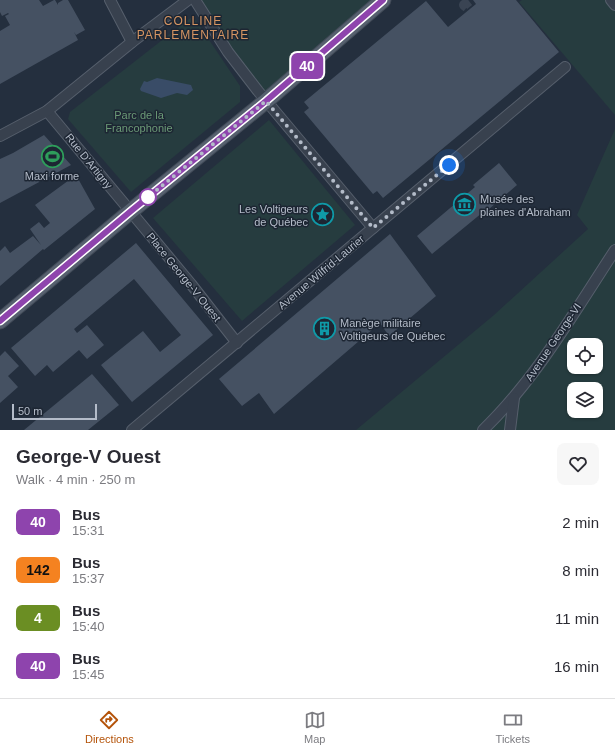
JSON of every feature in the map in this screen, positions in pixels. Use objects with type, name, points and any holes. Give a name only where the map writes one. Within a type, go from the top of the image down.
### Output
[{"type":"main road","points":[[0,321],[131,211],[266,101],[383,0]]},
{"type":"street","points":[[110,0],[132,42]]},
{"type":"street","points":[[0,136],[47,110],[132,42],[188,0]]},
{"type":"street","points":[[195,0],[228,52],[266,101],[373,228]]},
{"type":"street","points":[[611,0],[615,5]]},
{"type":"street","name":"Avenue Wilfrid-Laurier","points":[[132,430],[565,67]]},
{"type":"street","name":"Rue D'Artigny","points":[[47,110],[131,211]]},
{"type":"street","name":"Place George-V Ouest","points":[[131,211],[237,343]]},
{"type":"street","name":"Avenue George-VI","points":[[483,430],[514,398],[538,366],[615,250]]},
{"type":"street","points":[[510,430],[514,398]]},
{"type":"green space","points":[[195,0],[383,0],[266,101]]},
{"type":"green space","points":[[522,0],[615,0],[615,115],[519,2]]},
{"type":"green space","name":"Parc de la Francophonie","points":[[193,16],[240,86],[240,102],[131,192],[68,119],[70,112]]},
{"type":"green space","points":[[269,120],[355,225],[242,321],[153,218]]},
{"type":"green space","points":[[615,129],[615,430],[356,430],[494,315],[588,229],[577,215]]},
{"type":"water","points":[[157,78],[191,85],[193,90],[187,95],[177,93],[161,98],[141,91],[140,89],[144,81],[147,82]]},
{"type":"building","points":[[0,0],[39,0],[43,6],[54,0],[58,5],[58,3],[63,0],[68,0],[85,30],[76,35],[74,32],[78,40],[0,84],[0,31],[10,25],[5,16],[9,14],[8,13],[2,16],[0,12]]},
{"type":"building","points":[[473,0],[516,0],[559,52],[383,198],[377,191],[373,194],[304,112],[309,108],[304,102],[426,1],[448,27],[476,4]]},
{"type":"building","points":[[44,135],[71,165],[0,203],[0,159]]},
{"type":"building","points":[[499,163],[517,185],[432,254],[417,236],[475,187],[473,185]]},
{"type":"building","points":[[76,175],[95,209],[44,250],[43,249],[0,286],[0,251],[5,246],[10,253],[33,236],[41,245],[30,229],[39,222],[44,228],[50,223],[35,205]]},
{"type":"building","name":"Manège militaire Voltigeurs de Québec","points":[[390,234],[436,296],[389,336],[380,323],[274,414],[259,393],[242,406],[219,379]]},
{"type":"building","points":[[136,243],[213,335],[132,402],[101,365],[143,331],[160,352],[181,335],[134,279],[74,329],[77,333],[87,325],[104,345],[87,359],[79,350],[53,372],[47,365],[35,376],[11,348]]},
{"type":"building","points":[[5,351],[19,366],[8,376],[18,387],[0,403],[0,356]]},
{"type":"building","points":[[92,374],[119,405],[88,430],[24,430]]},
{"type":"tunnel","points":[[469,1],[464,5],[469,9]]},
{"type":"bus line","name":"40","points":[[0,321],[139,204],[266,101],[383,0]]},
{"type":"place","name":"Maxi forme","points":[[52,156]]},
{"type":"place","name":"Musée des plaines d'Abraham","points":[[465,205]]},
{"type":"place","name":"Les Voltigeurs de Québec","points":[[323,215]]},
{"type":"place","name":"Manège militaire Voltigeurs de Québec","points":[[325,329]]},
{"type":"district","name":"COLLINE PARLEMENTAIRE","points":[[193,28]]},
{"type":"route","points":[[148,197],[147,198],[266,101],[373,228],[449,165]]}]
